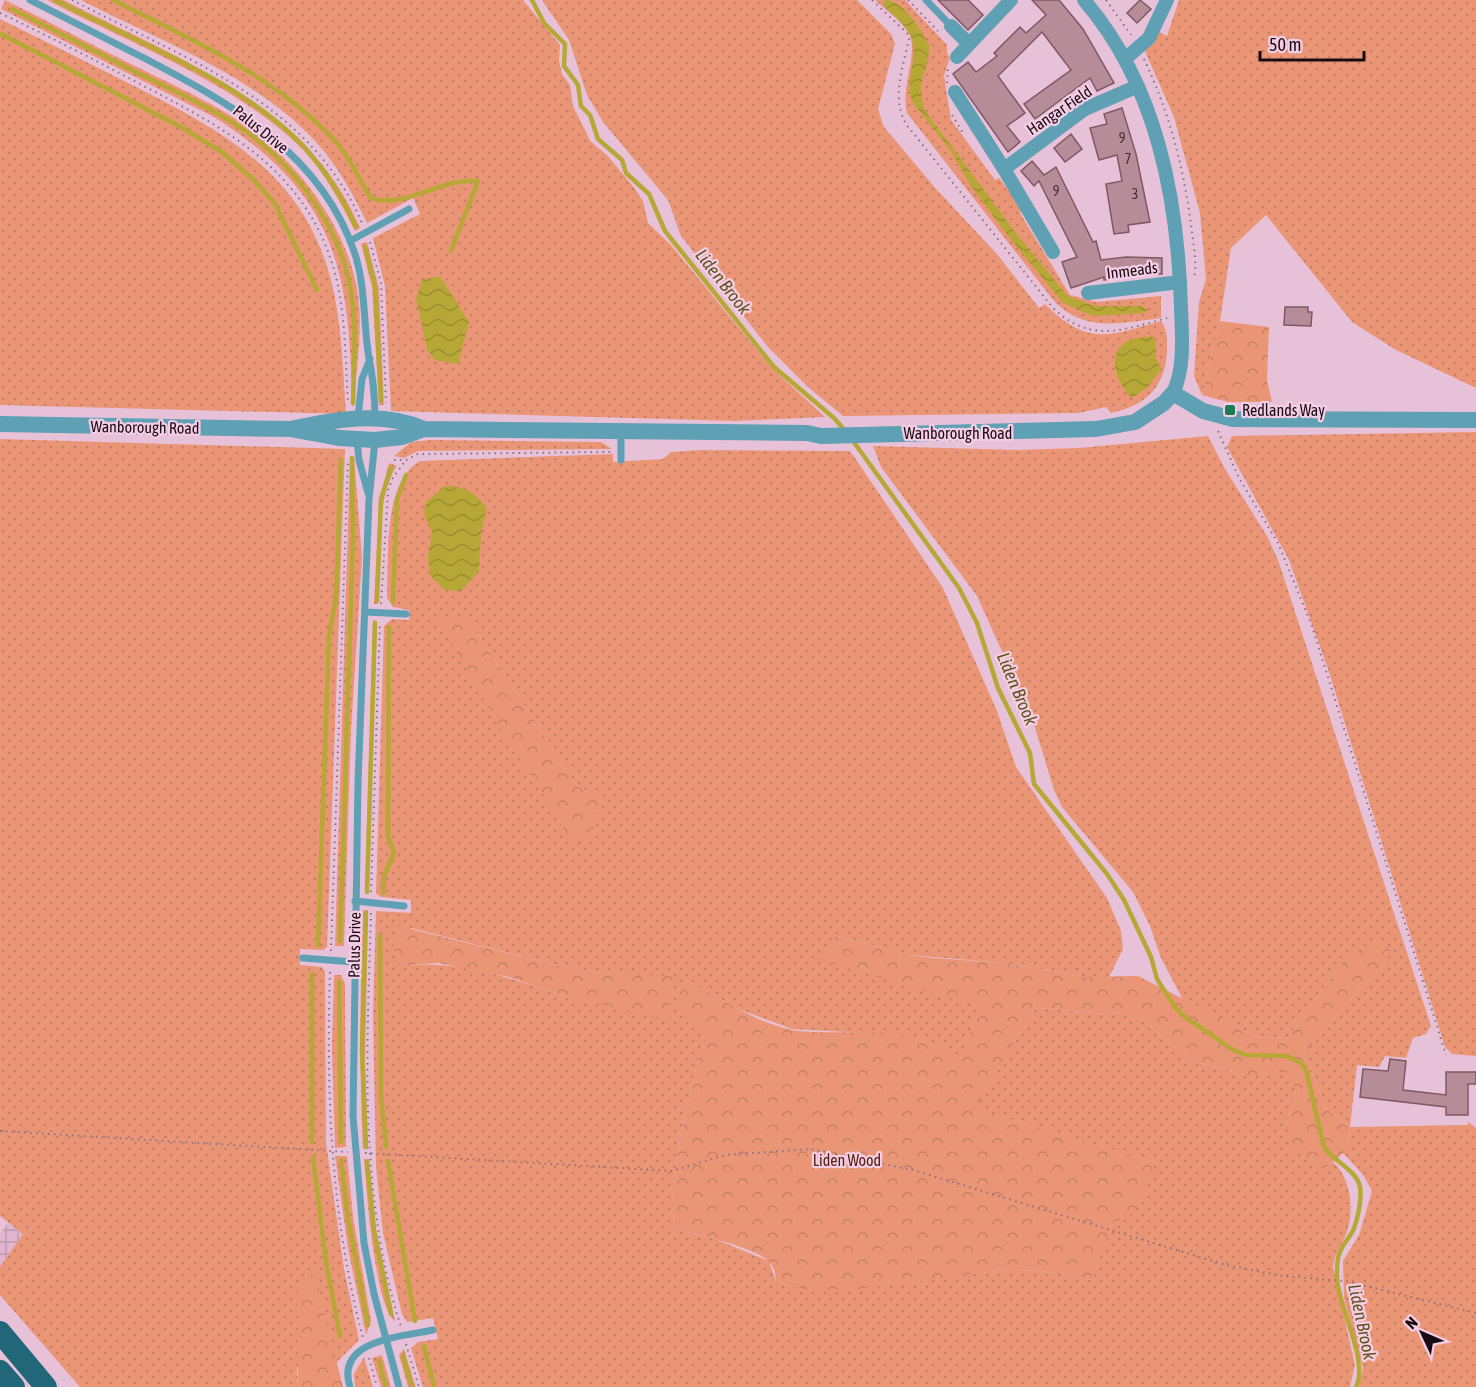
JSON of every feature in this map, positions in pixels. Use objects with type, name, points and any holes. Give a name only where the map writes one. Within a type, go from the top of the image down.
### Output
[{"type":"highway","points":[[0,1332],[46,1387]]},
{"type":"highway","points":[[0,1371],[14,1387]]},
{"type":"street","points":[[957,57],[1011,0]]},
{"type":"street","points":[[1084,0],[1107,29],[1125,58],[1138,86],[1166,169],[1174,211],[1180,282],[1181,368],[1173,393],[1203,411],[1233,419],[1476,420]]},
{"type":"street","points":[[1125,58],[1149,38],[1167,0]]},
{"type":"street","points":[[945,29],[969,44]]},
{"type":"street","name":"Hangar Field","points":[[1004,169],[1085,109],[1138,86]]},
{"type":"street","points":[[955,92],[1053,252]]},
{"type":"street","name":"Inmeads","points":[[1088,293],[1180,282]]},
{"type":"street","name":"Wanborough Road","points":[[290,429],[353,414],[381,414],[424,429],[831,435],[1021,433],[1096,429],[1135,422],[1154,411],[1173,393]]},
{"type":"street","name":"Palus Drive","points":[[352,445],[353,414]]},
{"type":"street","name":"Palus Drive","points":[[375,440],[381,414]]},
{"type":"street","name":"Wanborough Road","points":[[0,424],[290,429],[352,445],[402,437],[424,429]]},
{"type":"lane","name":"Palus Drive","points":[[30,0],[190,81],[250,118],[299,162],[339,218],[350,241],[362,277],[369,359],[381,414]]},
{"type":"lane","points":[[926,0],[945,29]]},
{"type":"lane","points":[[350,241],[409,209]]},
{"type":"lane","name":"Palus Drive","points":[[353,414],[369,359]]},
{"type":"lane","points":[[621,431],[621,460]]},
{"type":"lane","name":"Palus Drive","points":[[375,440],[369,499],[353,962],[354,1152],[364,1243],[385,1340],[399,1387]]},
{"type":"lane","name":"Palus Drive","points":[[352,445],[359,460],[369,499]]},
{"type":"lane","points":[[365,612],[406,614]]},
{"type":"lane","points":[[355,901],[404,906]]},
{"type":"lane","points":[[303,958],[353,962]]},
{"type":"lane","points":[[350,1387],[346,1371],[351,1357],[366,1347],[385,1340],[433,1330]]},
{"type":"path","points":[[72,0],[222,76],[280,115],[299,131],[337,176],[366,231],[381,283],[381,414]]},
{"type":"path","points":[[872,0],[907,33],[909,39],[897,93],[901,115],[906,124],[1053,308],[1076,326],[1094,332],[1118,330],[1181,314]]},
{"type":"path","points":[[908,0],[945,29]]},
{"type":"path","points":[[0,13],[210,121],[244,142],[275,170],[314,222],[332,263],[341,307],[353,414]]},
{"type":"path","points":[[1221,440],[1239,478],[1278,543],[1312,626],[1446,1054]]},
{"type":"path","points":[[352,445],[331,960],[329,1072],[332,1151],[351,1281],[377,1387]]},
{"type":"path","points":[[394,460],[406,460],[418,454],[621,451]]},
{"type":"path","points":[[406,460],[392,479],[388,491],[380,613],[368,1051],[370,1153],[378,1224],[393,1304],[419,1387]]},
{"type":"path","points":[[0,1131],[672,1171],[725,1155],[782,1149],[812,1149],[913,1170],[1226,1265],[1283,1276],[1343,1281],[1476,1313]]},
{"type":"shaded area","points":[[8,1223],[23,1234],[0,1267],[0,1234]]},
{"type":"green space","points":[[5,0],[223,111],[275,149],[309,186],[324,208],[347,252],[358,291],[360,324],[354,406],[352,406],[347,315],[340,276],[328,240],[311,207],[287,176],[255,146],[214,117],[1,9]]},
{"type":"green space","points":[[47,0],[64,0],[193,65],[234,89],[273,116],[308,148],[337,185],[360,228],[355,231],[325,178],[303,150],[247,105],[181,66]]},
{"type":"green space","points":[[81,0],[523,0],[560,45],[559,61],[562,74],[570,85],[573,106],[591,142],[608,156],[643,201],[648,223],[671,245],[772,368],[825,417],[734,421],[391,411],[385,286],[373,238],[420,214],[413,198],[367,223],[351,191],[331,161],[316,142],[291,118],[264,97],[205,61]]},
{"type":"green space","points":[[542,0],[857,0],[891,34],[895,44],[878,109],[884,127],[937,190],[997,254],[1039,308],[1045,304],[1074,327],[1100,334],[1113,334],[1161,321],[1166,332],[1167,343],[1164,370],[1160,381],[1146,398],[1125,409],[1111,413],[1106,407],[1079,413],[843,416],[808,387],[768,347],[681,236],[668,200],[603,122],[587,95],[569,40]]},
{"type":"green space","points":[[875,0],[905,0],[947,45],[947,54],[950,57],[944,76],[951,120],[995,180],[999,178],[1023,210],[1020,213],[1070,295],[1097,302],[1161,296],[1161,318],[1118,323],[1091,322],[1078,318],[1054,301],[907,113],[905,103],[912,51],[909,34],[894,16]]},
{"type":"green space","points":[[1179,0],[1476,0],[1476,388],[1396,350],[1352,322],[1266,215],[1231,248],[1220,321],[1202,395],[1194,376],[1199,302],[1206,279],[1200,213],[1174,117],[1144,49],[1159,32],[1167,36]]},
{"type":"green space","points":[[0,19],[158,98],[214,130],[264,168],[286,190],[304,216],[327,265],[340,328],[346,414],[0,405]]},
{"type":"green space","points":[[367,242],[379,288],[384,405],[379,405],[372,287],[361,244]]},
{"type":"green space","points":[[1220,321],[1269,327],[1267,380],[1272,402],[1228,402],[1202,395]]},
{"type":"green space","points":[[1476,432],[1476,1056],[1452,1054],[1445,1047],[1328,669],[1289,560],[1227,447],[1232,436]]},
{"type":"green space","points":[[1208,436],[1225,469],[1267,536],[1278,560],[1431,1026],[1426,1034],[1413,1038],[1406,1058],[1385,1056],[1379,1067],[1357,1065],[1350,1127],[1325,1108],[1309,1062],[1309,1048],[1348,1002],[1385,964],[1342,962],[1287,1039],[1258,1037],[1183,1000],[1161,958],[1150,926],[1133,892],[1062,807],[1054,790],[1032,718],[977,596],[881,467],[873,446],[1017,450],[1079,448]]},
{"type":"green space","points":[[0,439],[345,449],[327,947],[323,950],[300,949],[300,965],[321,967],[325,971],[326,1143],[344,1269],[359,1340],[336,1363],[314,1274],[297,1370],[298,1387],[80,1387],[0,1295],[0,1267],[23,1234],[0,1216]]},
{"type":"green space","points":[[431,440],[601,442],[612,449],[418,451],[404,458],[394,456],[411,442]]},
{"type":"green space","points":[[701,450],[849,451],[853,455],[943,588],[997,711],[1016,767],[1107,898],[1121,931],[1123,949],[1109,977],[1088,977],[1003,963],[910,955],[836,936],[922,989],[980,1007],[958,1065],[943,1049],[865,1033],[792,1029],[738,1009],[684,979],[708,1033],[688,1101],[677,1160],[673,1211],[675,1229],[715,1239],[769,1261],[776,1281],[795,1287],[854,1288],[1013,1270],[1052,1273],[1091,1280],[1113,1223],[1155,1162],[974,1109],[1035,1008],[1107,1014],[1126,1013],[1147,1023],[1192,1061],[1248,1076],[1290,1070],[1296,1093],[1286,1122],[1326,1168],[1333,1162],[1339,1168],[1349,1192],[1350,1219],[1333,1267],[1355,1365],[1350,1387],[423,1387],[411,1348],[418,1342],[438,1339],[433,1318],[407,1322],[402,1314],[383,1233],[376,1167],[373,1015],[376,911],[411,913],[411,900],[382,897],[376,894],[384,626],[392,619],[409,620],[409,610],[393,607],[387,598],[388,543],[393,503],[408,471],[420,461],[613,454],[613,462],[663,459],[671,452]],"holes":[[[467,617],[576,784],[587,792],[563,829]],[[411,928],[564,967],[607,974],[569,998],[491,973],[450,966],[409,965]]]},
{"type":"green space","points":[[350,456],[354,457],[362,557],[351,731],[344,946],[335,946]]},
{"type":"green space","points":[[389,463],[397,466],[390,478],[382,512],[378,604],[374,604],[379,501]]},
{"type":"green space","points":[[436,616],[467,617],[576,784],[587,792],[603,793],[589,845],[568,838],[551,805],[512,748]]},
{"type":"green space","points":[[373,620],[377,621],[368,893],[365,893]]},
{"type":"green space","points":[[363,910],[368,910],[365,1063],[368,1149],[363,1149],[361,1089]]},
{"type":"green space","points":[[399,926],[564,967],[607,974],[674,976],[669,1020],[569,998],[509,977],[438,963],[409,965],[397,963],[393,945]]},
{"type":"green space","name":"Liden Wood","points":[[836,936],[910,955],[1003,963],[1088,977],[1138,976],[1258,1037],[1287,1039],[1342,962],[1374,940],[1391,951],[1385,964],[1348,1002],[1309,1048],[1309,1062],[1325,1108],[1350,1127],[1348,1149],[1326,1168],[1291,1149],[1286,1122],[1296,1093],[1290,1071],[1248,1076],[1192,1061],[1147,1023],[1126,1013],[1107,1014],[1035,1008],[975,1109],[1156,1162],[1135,1213],[1113,1223],[1091,1280],[1052,1273],[1013,1270],[890,1286],[824,1290],[797,1288],[776,1281],[772,1265],[764,1257],[726,1242],[675,1229],[673,1211],[677,1160],[688,1101],[708,1033],[679,1014],[684,979],[750,1015],[778,1026],[809,1032],[870,1032],[910,1036],[927,1040],[942,1048],[958,1064],[980,1007],[817,959]]},
{"type":"green space","points":[[334,975],[341,975],[345,984],[346,1147],[335,1148],[332,1046]]},
{"type":"green space","points":[[1468,1122],[1476,1128],[1476,1387],[1359,1387],[1363,1368],[1344,1298],[1343,1261],[1359,1235],[1372,1191],[1364,1176],[1343,1153],[1348,1148],[1350,1127],[1468,1125]]},
{"type":"green space","points":[[335,1156],[347,1156],[353,1217],[371,1321],[366,1335],[348,1248]]},
{"type":"green space","points":[[364,1159],[369,1159],[376,1228],[395,1321],[388,1311],[377,1271],[369,1219]]},
{"type":"green space","points":[[315,1274],[343,1387],[298,1387],[297,1283]]},
{"type":"green space","points":[[404,1349],[416,1387],[408,1387],[399,1355]]},
{"type":"green space","points":[[382,1355],[391,1387],[381,1387],[372,1358]]},
{"type":"green space","points":[[364,1357],[373,1387],[355,1387],[354,1374]]},
{"type":"water","points":[[885,0],[892,1],[905,10],[917,24],[929,45],[921,92],[926,112],[1019,237],[1068,296],[1095,306],[1141,306],[1148,309],[1143,313],[1093,316],[1063,303],[1005,232],[971,186],[951,151],[913,103],[910,95],[914,50],[912,41],[904,25],[883,5]]},
{"type":"water","points":[[440,276],[469,322],[458,364],[435,360],[427,350],[416,298],[422,280]]},
{"type":"water","points":[[1152,336],[1155,340],[1156,358],[1161,369],[1147,388],[1132,398],[1122,385],[1115,369],[1116,353],[1130,340]]},
{"type":"water","points":[[445,486],[469,491],[487,508],[481,534],[479,571],[461,591],[445,590],[430,575],[428,557],[432,533],[424,513],[426,502]]},
{"type":"building","points":[[938,0],[968,0],[983,15],[968,30]]},
{"type":"building","points":[[1032,0],[1059,0],[1083,29],[1114,83],[1097,91],[1090,78],[1035,119],[1024,104],[1071,70],[1042,32],[998,76],[1025,113],[1007,126],[1020,142],[1008,152],[953,74],[968,62],[976,72],[997,56],[994,53],[1020,27],[1026,33],[1046,15]]},
{"type":"building","points":[[1140,0],[1151,9],[1137,23],[1127,13]]},
{"type":"building","points":[[1122,108],[1136,154],[1150,222],[1128,225],[1129,232],[1114,234],[1106,184],[1122,181],[1117,155],[1099,160],[1090,128],[1107,124],[1104,114]]},
{"type":"building","points":[[1071,134],[1082,149],[1065,162],[1054,148]]},
{"type":"building","points":[[1032,161],[1044,175],[1056,167],[1093,242],[1096,241],[1101,260],[1126,257],[1162,258],[1162,274],[1128,274],[1129,277],[1104,280],[1104,277],[1071,288],[1062,262],[1077,257],[1039,181],[1034,186],[1021,171]]},
{"type":"building","points":[[1285,307],[1308,307],[1308,312],[1312,312],[1311,326],[1284,325]]},
{"type":"building","points":[[1390,1059],[1406,1061],[1403,1090],[1446,1095],[1446,1072],[1476,1072],[1476,1084],[1468,1084],[1468,1115],[1446,1115],[1446,1107],[1360,1097],[1363,1069],[1388,1071]]},
{"type":"waterway","points":[[55,0],[188,65],[253,104],[307,150],[334,187],[356,227]]},
{"type":"waterway","points":[[113,0],[232,61],[287,98],[337,143],[371,198],[383,201],[396,200],[451,184],[478,181],[451,251]]},
{"type":"waterway","name":"Liden Brook","points":[[532,0],[544,23],[565,44],[564,66],[578,85],[581,106],[590,115],[598,139],[622,160],[626,173],[649,194],[665,231],[774,367],[834,418],[846,432]]},
{"type":"waterway","points":[[12,9],[215,112],[257,140],[292,173],[307,192],[332,233],[348,277],[354,324],[353,403]]},
{"type":"waterway","points":[[1,34],[183,128],[223,153],[253,179],[275,204],[317,290]]},
{"type":"waterway","points":[[365,247],[375,286],[381,401]]},
{"type":"waterway","name":"Liden Brook","points":[[853,441],[959,588],[977,623],[998,688],[1030,753],[1034,784],[1107,874],[1124,900],[1151,957],[1157,979],[1171,1001],[1181,1014],[1233,1050],[1246,1055],[1287,1056],[1301,1063],[1306,1070],[1324,1147],[1350,1171],[1360,1187],[1357,1219],[1337,1262],[1339,1291],[1359,1363],[1356,1387]]},
{"type":"waterway","points":[[340,941],[353,537],[352,458]]},
{"type":"waterway","points":[[318,945],[329,635],[336,598],[341,460]]},
{"type":"waterway","points":[[377,601],[381,499],[391,468]]},
{"type":"waterway","points":[[393,602],[397,499],[406,475]]},
{"type":"waterway","points":[[367,892],[375,623]]},
{"type":"waterway","points":[[383,893],[384,876],[394,853],[388,836],[389,627]]},
{"type":"waterway","points":[[366,913],[362,1049],[366,1147]]},
{"type":"waterway","points":[[380,936],[381,1096],[386,1147]]},
{"type":"waterway","points":[[312,974],[312,1142]]},
{"type":"waterway","points":[[339,982],[341,1142]]},
{"type":"waterway","points":[[313,1157],[326,1262],[340,1336]]},
{"type":"waterway","points":[[341,1160],[348,1218],[368,1325]]},
{"type":"waterway","points":[[388,1161],[415,1321]]},
{"type":"waterway","points":[[367,1162],[374,1231],[391,1314]]},
{"type":"waterway","points":[[424,1346],[434,1387]]},
{"type":"waterway","points":[[403,1356],[412,1387]]},
{"type":"waterway","points":[[379,1361],[386,1387]]},
{"type":"place","name":"Redlands Way","points":[[1230,410]]}]
